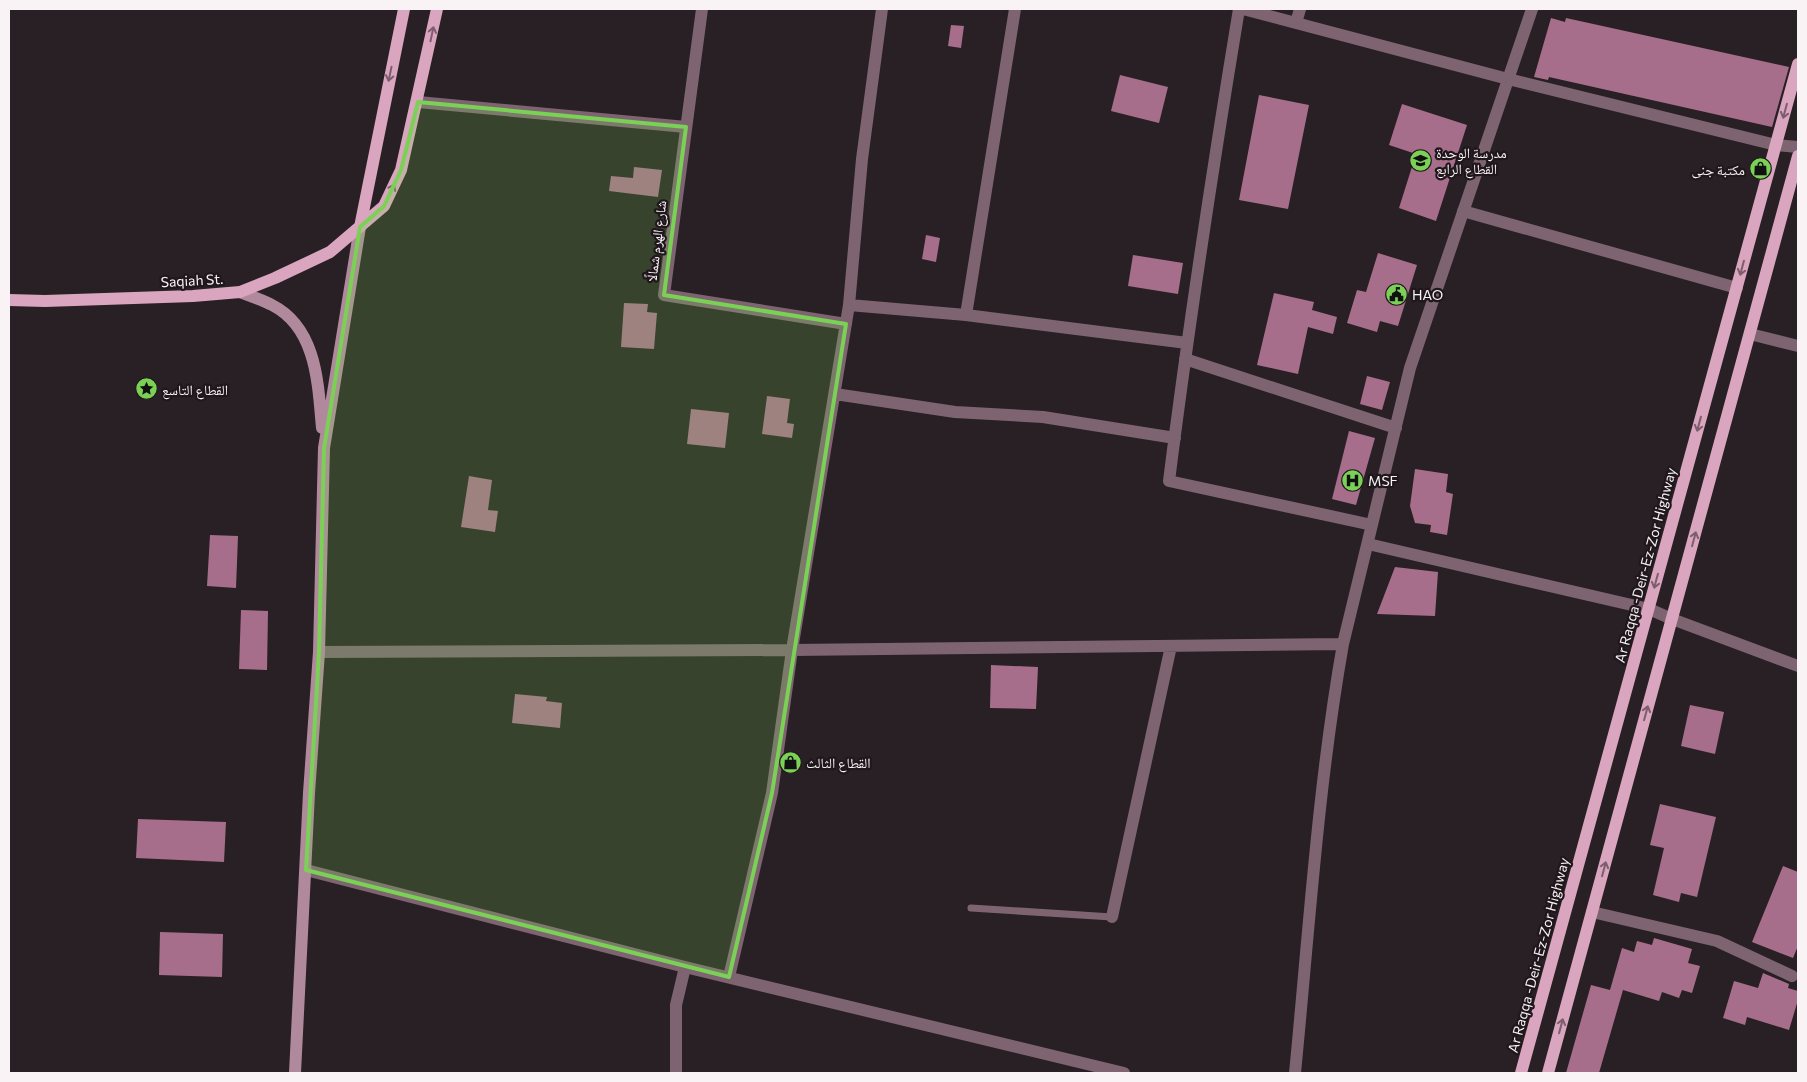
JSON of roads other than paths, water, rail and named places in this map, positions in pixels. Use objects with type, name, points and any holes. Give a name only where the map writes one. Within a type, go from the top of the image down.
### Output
[{"type":"main road","points":[[324,448],[360,227],[404,9]]},
{"type":"main road","name":"Saqiah St.","points":[[9,300],[46,301],[173,297],[240,292],[330,252],[384,206],[401,170],[418,102],[437,9]]},
{"type":"main road","name":"Ar Raqqa -Deir-Ez-Zor Highway","points":[[1521,1073],[1798,64]]},
{"type":"main road","points":[[1548,1073],[1798,156]]},
{"type":"main road","points":[[240,292],[273,306],[293,320],[306,340],[318,375],[324,448],[319,652],[309,793],[295,1073]]},
{"type":"street","name":"شارع الهرم شمالًا","points":[[702,9],[664,294],[846,324]]},
{"type":"street","points":[[729,977],[772,793],[792,650],[850,305],[862,159],[882,9]]},
{"type":"street","points":[[966,315],[1015,9]]},
{"type":"street","points":[[1239,9],[1187,342],[1169,481],[1372,525]]},
{"type":"street","points":[[1243,9],[1508,79],[1776,145],[1798,146]]},
{"type":"street","points":[[1296,23],[1300,9]]},
{"type":"street","points":[[1295,1073],[1322,796],[1336,682],[1343,644],[1410,368],[1532,9]]},
{"type":"street","points":[[418,102],[686,128]]},
{"type":"street","points":[[1463,212],[1736,288]]},
{"type":"street","points":[[850,305],[966,315],[1187,342]]},
{"type":"street","points":[[1750,334],[1798,346]]},
{"type":"street","points":[[1185,359],[1396,428]]},
{"type":"street","points":[[835,394],[955,412],[1043,417],[1175,438]]},
{"type":"street","points":[[1368,544],[1649,609],[1798,666]]},
{"type":"street","points":[[319,652],[792,650],[1343,644]]},
{"type":"street","points":[[1112,917],[1171,646]]},
{"type":"street","points":[[306,870],[686,967],[1124,1073]]},
{"type":"street","points":[[1592,912],[1717,941],[1792,976]]},
{"type":"street","points":[[676,1073],[676,1005],[686,967]]},
{"type":"lane","points":[[971,908],[1112,917]]},
{"type":"place","name":"مدرسة الوحدة القطاع الرابع","points":[[1420,160]]},
{"type":"place","name":"مكتبة جنى","points":[[1761,169]]},
{"type":"place","name":"HAO","points":[[1396,294]]},
{"type":"place","name":"القطاع التاسع","points":[[146,389]]},
{"type":"place","name":"MSF","points":[[1352,480]]},
{"type":"place","name":"القطاع الثالث","points":[[790,762]]}]
